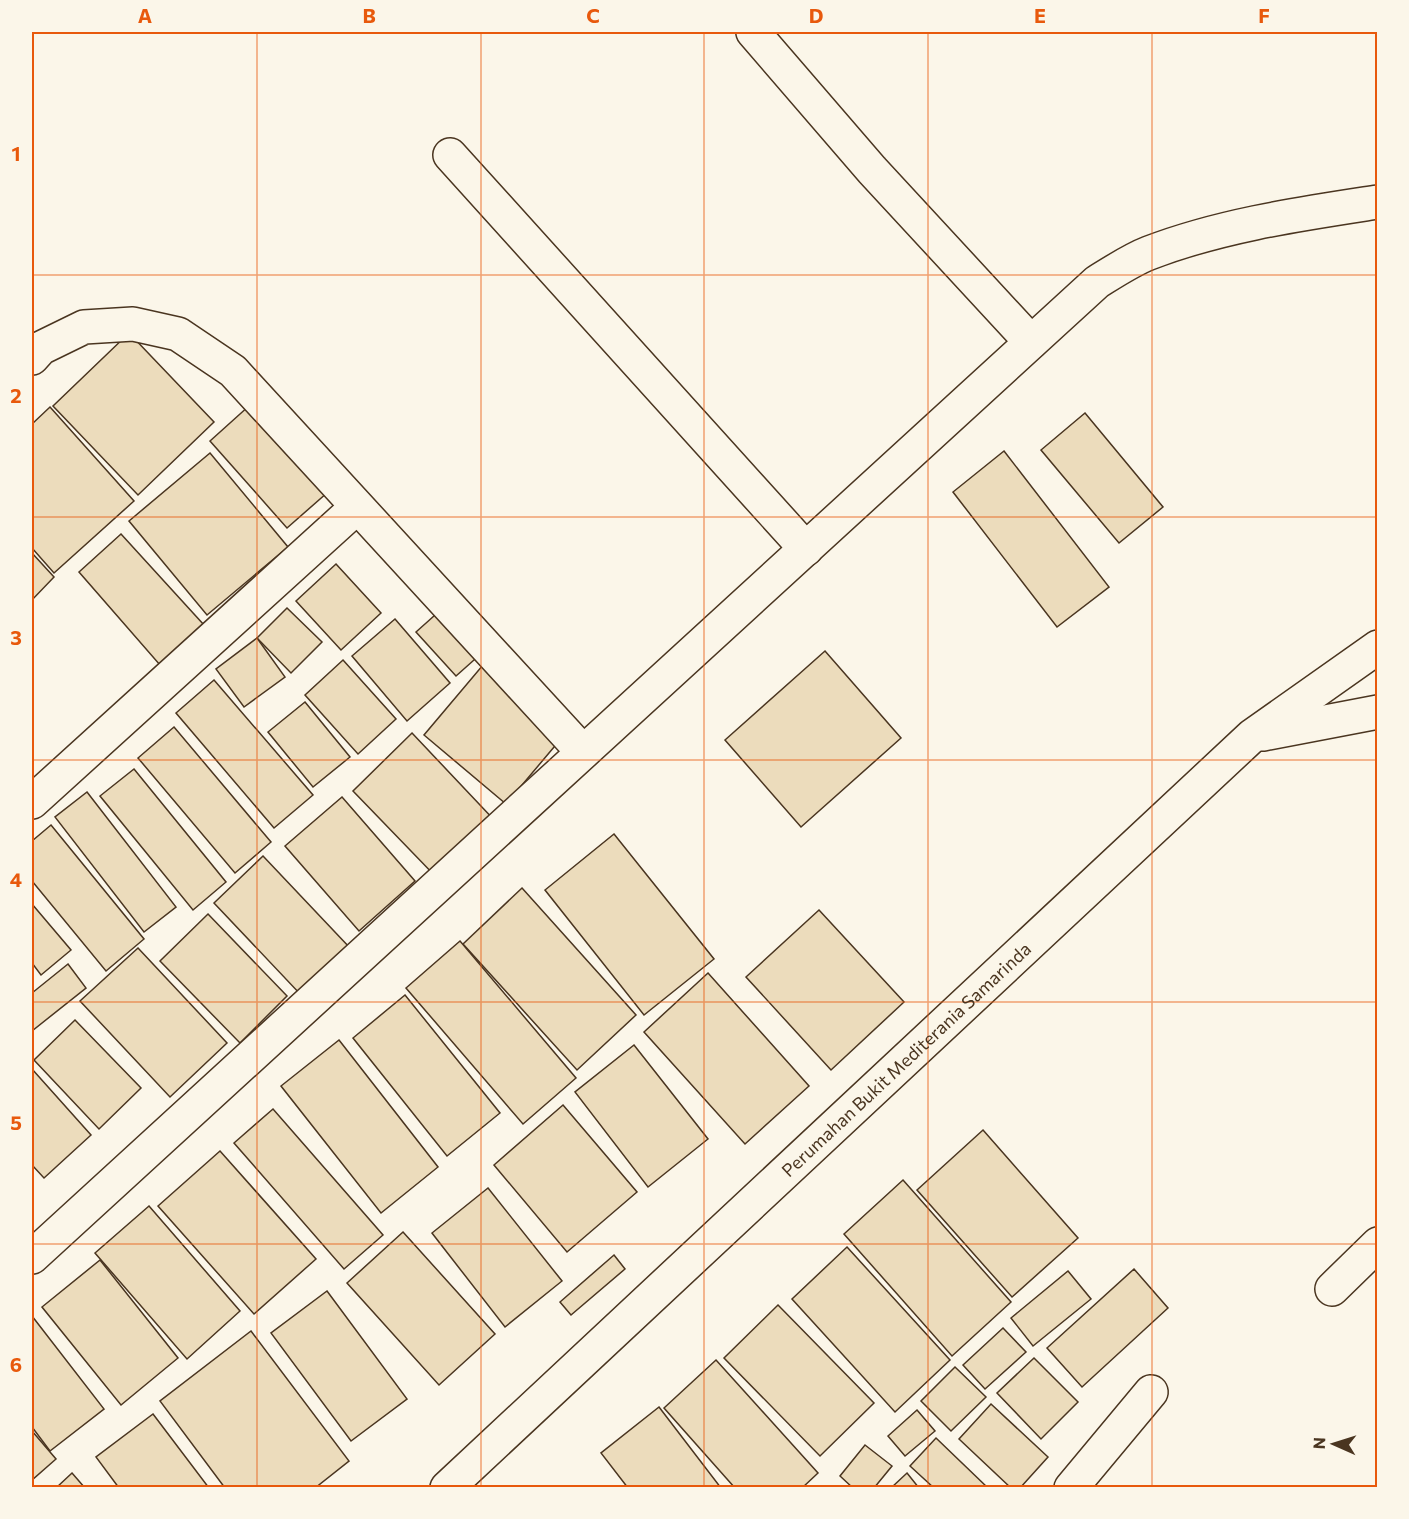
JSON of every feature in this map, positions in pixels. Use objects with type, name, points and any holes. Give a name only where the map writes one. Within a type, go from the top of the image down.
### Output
[{"type":"street","points":[[753,32],[872,170],[1031,342]]},
{"type":"street","points":[[450,155],[806,549]]},
{"type":"street","points":[[32,1257],[1096,282],[1146,254],[1203,234],[1267,220],[1377,202]]},
{"type":"street","points":[[32,358],[41,348],[84,327],[133,324],[178,334],[233,371],[583,752]]},
{"type":"street","points":[[32,802],[357,507]]},
{"type":"street","name":"Perumahan Bukit Mediterania Samarinda","points":[[447,1488],[1252,736],[1377,647]]},
{"type":"street","points":[[1252,736],[1377,712]]},
{"type":"street","points":[[1332,1289],[1377,1244]]},
{"type":"street","points":[[1071,1488],[1151,1392]]},
{"type":"building","points":[[129,333],[214,422],[138,495],[53,406]]},
{"type":"building","points":[[250,405],[328,492],[287,528],[210,441]]},
{"type":"building","points":[[50,407],[134,501],[54,573],[32,548],[32,424]]},
{"type":"building","points":[[1085,413],[1163,507],[1119,543],[1041,450]]},
{"type":"building","points":[[1004,451],[1109,587],[1057,627],[953,492]]},
{"type":"building","points":[[210,453],[288,547],[207,615],[129,521]]},
{"type":"building","points":[[121,534],[204,625],[160,665],[79,572]]},
{"type":"building","points":[[32,553],[54,577],[32,600]]},
{"type":"building","points":[[336,564],[381,613],[341,650],[296,601]]},
{"type":"building","points":[[444,607],[483,652],[456,676],[416,632]]},
{"type":"building","points":[[287,608],[322,642],[291,673],[257,638]]},
{"type":"building","points":[[395,619],[450,683],[407,721],[352,656]]},
{"type":"building","points":[[257,638],[285,677],[244,707],[216,669]]},
{"type":"building","points":[[825,651],[901,738],[801,827],[725,740]]},
{"type":"building","points":[[343,660],[396,719],[358,754],[305,695]]},
{"type":"building","points":[[483,665],[565,734],[506,804],[424,735]]},
{"type":"building","points":[[214,680],[313,795],[274,828],[176,713]]},
{"type":"building","points":[[305,702],[350,757],[313,787],[268,732]]},
{"type":"building","points":[[174,727],[271,842],[235,873],[138,758]]},
{"type":"building","points":[[412,733],[497,823],[439,880],[353,791]]},
{"type":"building","points":[[134,769],[226,882],[193,910],[100,796]]},
{"type":"building","points":[[87,792],[176,907],[144,932],[55,817]]},
{"type":"building","points":[[342,797],[415,881],[359,931],[285,846]]},
{"type":"building","points":[[51,825],[144,939],[106,971],[32,881],[32,841]]},
{"type":"building","points":[[614,834],[714,959],[644,1015],[545,890]]},
{"type":"building","points":[[263,856],[351,949],[302,996],[214,903]]},
{"type":"building","points":[[522,888],[636,1015],[577,1070],[463,944]]},
{"type":"building","points":[[32,904],[71,950],[41,975],[32,963]]},
{"type":"building","points":[[819,910],[904,1002],[831,1070],[746,977]]},
{"type":"building","points":[[208,914],[287,996],[240,1043],[160,961]]},
{"type":"building","points":[[460,941],[576,1078],[523,1124],[406,988]]},
{"type":"building","points":[[138,948],[227,1043],[170,1097],[80,1001]]},
{"type":"building","points":[[68,964],[86,988],[32,1031],[32,993]]},
{"type":"building","points":[[708,973],[809,1086],[745,1144],[644,1032]]},
{"type":"building","points":[[405,995],[500,1113],[447,1156],[353,1038]]},
{"type":"building","points":[[75,1020],[141,1088],[99,1129],[34,1060]]},
{"type":"building","points":[[339,1040],[438,1167],[381,1213],[281,1086]]},
{"type":"building","points":[[634,1045],[708,1139],[648,1187],[575,1092]]},
{"type":"building","points":[[32,1069],[91,1135],[44,1178],[32,1165]]},
{"type":"building","points":[[563,1105],[637,1192],[567,1252],[494,1165]]},
{"type":"building","points":[[273,1109],[383,1235],[344,1269],[234,1143]]},
{"type":"building","points":[[983,1130],[1078,1238],[1012,1297],[917,1190]]},
{"type":"building","points":[[220,1151],[316,1259],[254,1314],[158,1206]]},
{"type":"building","points":[[903,1180],[1011,1302],[952,1356],[844,1234]]},
{"type":"building","points":[[488,1188],[562,1281],[505,1327],[432,1233]]},
{"type":"building","points":[[149,1206],[240,1311],[187,1359],[95,1253]]},
{"type":"building","points":[[403,1232],[495,1334],[439,1385],[347,1283]]},
{"type":"building","points":[[847,1247],[950,1360],[895,1412],[792,1299]]},
{"type":"building","points":[[614,1255],[625,1269],[571,1315],[560,1302]]},
{"type":"building","points":[[100,1260],[178,1358],[121,1405],[42,1307]]},
{"type":"building","points":[[1134,1269],[1168,1308],[1082,1387],[1047,1348]]},
{"type":"building","points":[[1068,1271],[1091,1299],[1033,1346],[1011,1318]]},
{"type":"building","points":[[327,1291],[407,1399],[351,1441],[271,1333]]},
{"type":"building","points":[[778,1305],[874,1403],[820,1456],[724,1358]]},
{"type":"building","points":[[32,1316],[104,1409],[50,1451],[32,1427]]},
{"type":"building","points":[[1003,1328],[1026,1352],[985,1389],[963,1365]]},
{"type":"building","points":[[251,1331],[349,1461],[315,1488],[225,1488],[160,1401]]},
{"type":"building","points":[[1034,1358],[1078,1402],[1041,1439],[997,1393]]},
{"type":"building","points":[[716,1360],[818,1473],[802,1488],[735,1488],[664,1408]]},
{"type":"building","points":[[955,1367],[986,1397],[951,1431],[921,1401]]},
{"type":"building","points":[[991,1404],[1048,1457],[1020,1488],[1011,1488],[959,1439]]},
{"type":"building","points":[[659,1407],[721,1488],[628,1488],[601,1453]]},
{"type":"building","points":[[917,1410],[935,1431],[905,1456],[888,1436]]},
{"type":"building","points":[[153,1414],[209,1488],[119,1488],[96,1457]]},
{"type":"building","points":[[32,1431],[56,1459],[32,1480]]},
{"type":"building","points":[[936,1438],[988,1488],[934,1488],[910,1466]]},
{"type":"building","points":[[865,1445],[892,1466],[874,1488],[853,1488],[840,1476]]},
{"type":"building","points":[[72,1473],[85,1488],[56,1488]]},
{"type":"building","points":[[907,1473],[919,1488],[891,1488]]}]
